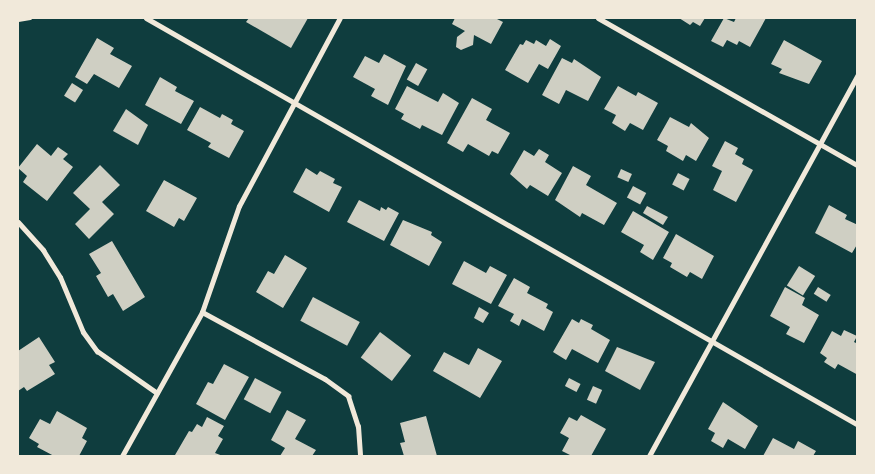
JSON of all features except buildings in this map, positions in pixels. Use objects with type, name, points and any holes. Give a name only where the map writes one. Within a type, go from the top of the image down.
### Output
[{"type":"street","points":[[146,18],[858,425]]},
{"type":"street","points":[[122,456],[202,312],[239,206],[340,18]]},
{"type":"street","points":[[598,18],[858,166]]},
{"type":"street","points":[[649,456],[710,340],[858,74]]},
{"type":"street","points":[[18,222],[43,250],[56,270],[83,332],[97,351],[156,393]]},
{"type":"street","points":[[202,312],[325,379],[348,396],[358,426],[360,456]]},
{"type":"path","points":[[18,20],[30,18]]}]
